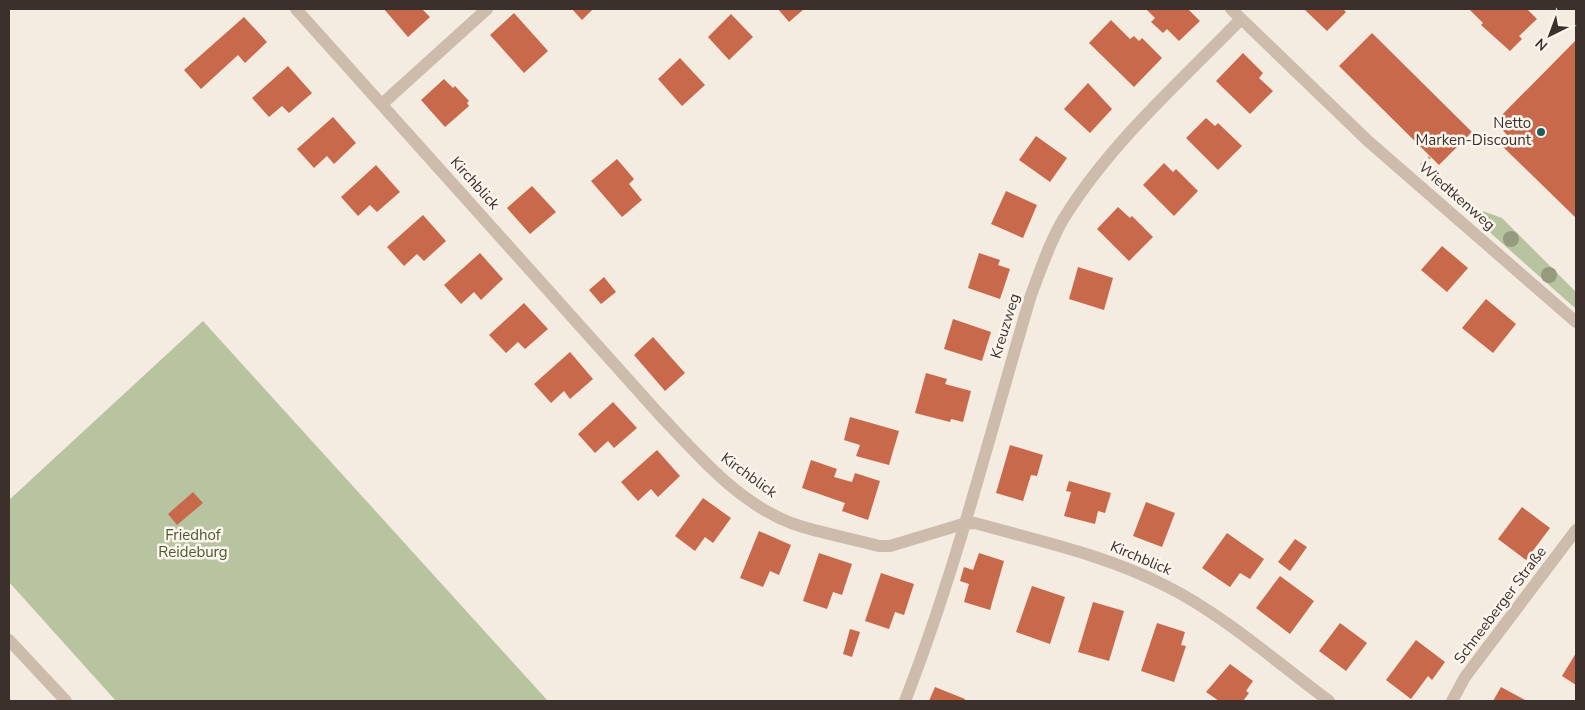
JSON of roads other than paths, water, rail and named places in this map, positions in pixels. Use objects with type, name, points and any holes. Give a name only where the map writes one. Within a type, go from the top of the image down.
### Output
[{"type":"street","name":"Kirchblick","points":[[296,9],[659,414],[717,474],[751,501],[790,522],[879,546],[890,546],[964,524],[975,523],[1083,553],[1125,568],[1166,586],[1206,610],[1329,701]]},
{"type":"street","points":[[382,104],[487,9]]},
{"type":"street","name":"Wiedtkenweg","points":[[1231,9],[1368,141],[1576,322]]},
{"type":"street","name":"Kreuzweg","points":[[905,701],[921,661],[964,524],[1031,294],[1063,219],[1100,166],[1241,19]]},
{"type":"street","name":"Schneeberger Straße","points":[[1452,701],[1466,678],[1576,530]]},
{"type":"street","points":[[9,640],[66,701]]},
{"type":"place","name":"Netto Marken-Discount","points":[[1541,132]]},
{"type":"park label","name":"Friedhof Reideburg","points":[[193,544]]}]
